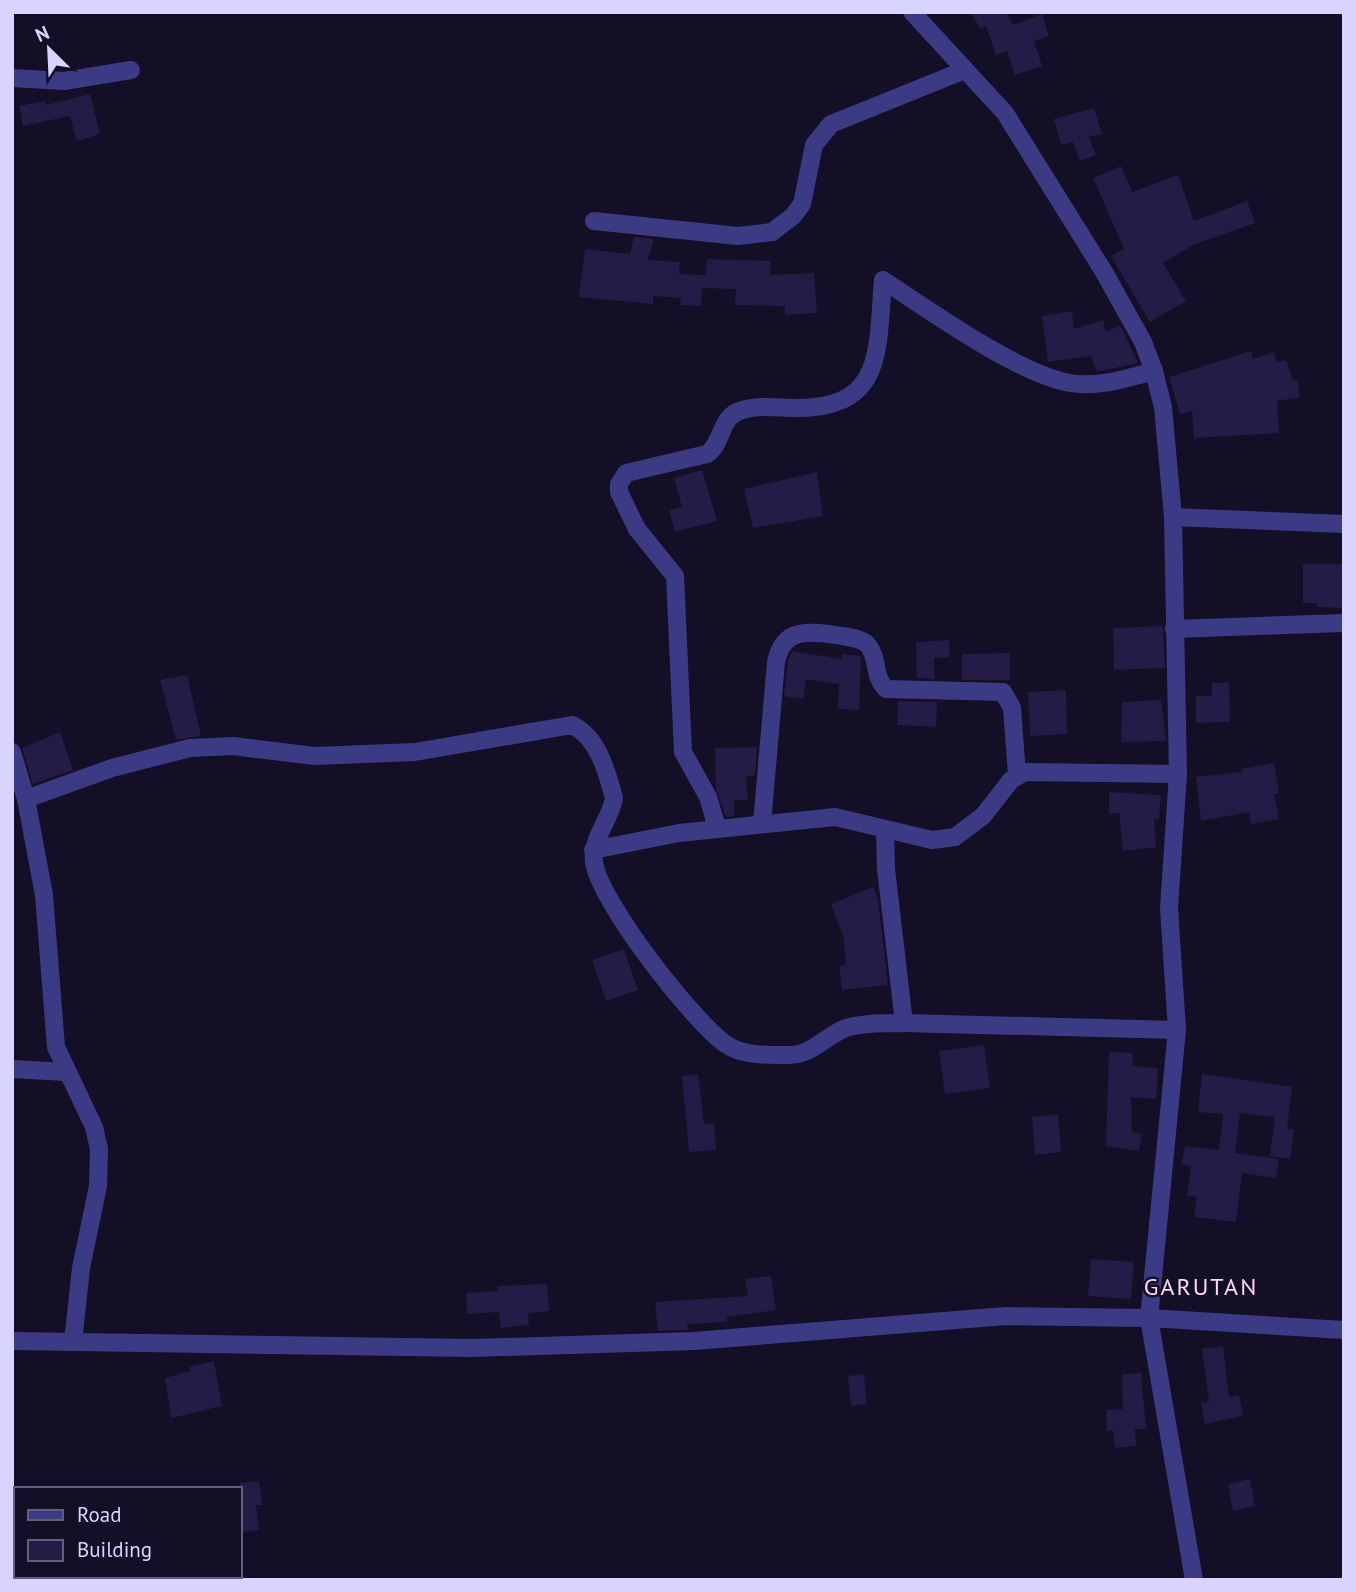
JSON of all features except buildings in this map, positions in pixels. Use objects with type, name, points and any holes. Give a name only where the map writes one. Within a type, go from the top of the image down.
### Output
[{"type":"street","points":[[912,12],[1005,113],[1038,162],[1143,342],[1163,407],[1173,517],[1178,774],[1169,908],[1177,1030],[1149,1318],[1194,1580]]},
{"type":"street","points":[[12,78],[64,81],[131,70]]},
{"type":"street","points":[[594,221],[738,236],[772,232],[793,216],[802,204],[814,145],[831,124],[965,70]]},
{"type":"street","points":[[717,828],[708,797],[683,752],[675,576],[637,529],[619,492],[621,479],[635,469],[694,459],[715,449],[725,424],[737,412],[765,408],[820,408],[856,394],[871,375],[877,348],[883,280],[1030,370],[1071,384],[1110,383],[1154,371]]},
{"type":"street","points":[[1173,517],[1344,524]]},
{"type":"street","points":[[1174,629],[1344,624]]},
{"type":"street","points":[[762,824],[776,662],[785,640],[795,633],[809,632],[862,640],[873,653],[880,684],[886,689],[1003,692],[1012,708],[1017,774]]},
{"type":"street","points":[[26,799],[112,768],[190,748],[233,746],[314,755],[415,752],[572,724],[583,730],[594,742],[614,798],[593,850],[594,865],[610,902],[656,966],[706,1027],[728,1046],[746,1052],[793,1055],[806,1051],[844,1029],[862,1025],[904,1023],[1177,1030]]},
{"type":"street","points":[[12,752],[26,799],[44,895],[56,1047],[66,1073],[94,1127],[99,1164],[93,1216],[80,1268],[73,1342]]},
{"type":"street","points":[[593,850],[717,828],[835,817],[932,840],[955,837],[984,816],[1017,774],[1035,771],[1178,774]]},
{"type":"street","points":[[885,830],[886,869],[904,1023]]},
{"type":"street","points":[[12,1069],[66,1073]]},
{"type":"street","points":[[12,1341],[473,1348],[694,1341],[1006,1316],[1149,1318],[1344,1330]]},
{"type":"district","name":"GARUTAN","points":[[1201,1287]]}]
